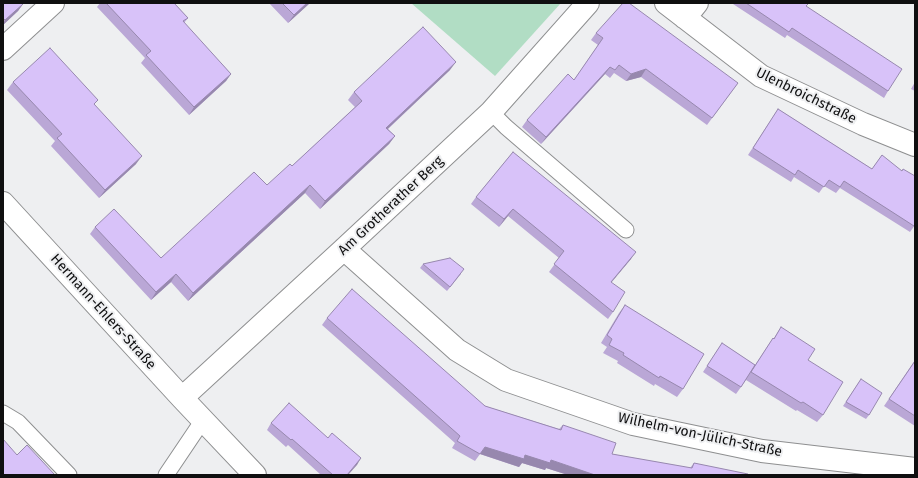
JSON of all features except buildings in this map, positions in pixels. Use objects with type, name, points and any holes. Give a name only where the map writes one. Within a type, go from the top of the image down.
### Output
[{"type":"street","points":[[3,49],[53,3]]},
{"type":"street","name":"Am Grotherather Berg","points":[[182,398],[344,250],[491,112],[588,3]]},
{"type":"street","name":"Ulenbroichstraße","points":[[666,3],[691,10],[760,76],[863,124],[915,145]]},
{"type":"street","name":"Hermann-Ehlers-Straße","points":[[3,203],[182,398],[255,475]]},
{"type":"street","name":"Wilhelm-von-Jülich-Straße","points":[[344,250],[457,350],[506,380],[633,424],[762,450],[915,469]]},
{"type":"lane","points":[[491,112],[506,127],[626,230]]},
{"type":"lane","points":[[3,413],[18,422],[68,475]]},
{"type":"lane","points":[[166,475],[203,420]]},
{"type":"green space","points":[[411,3],[561,3],[495,76]]}]
